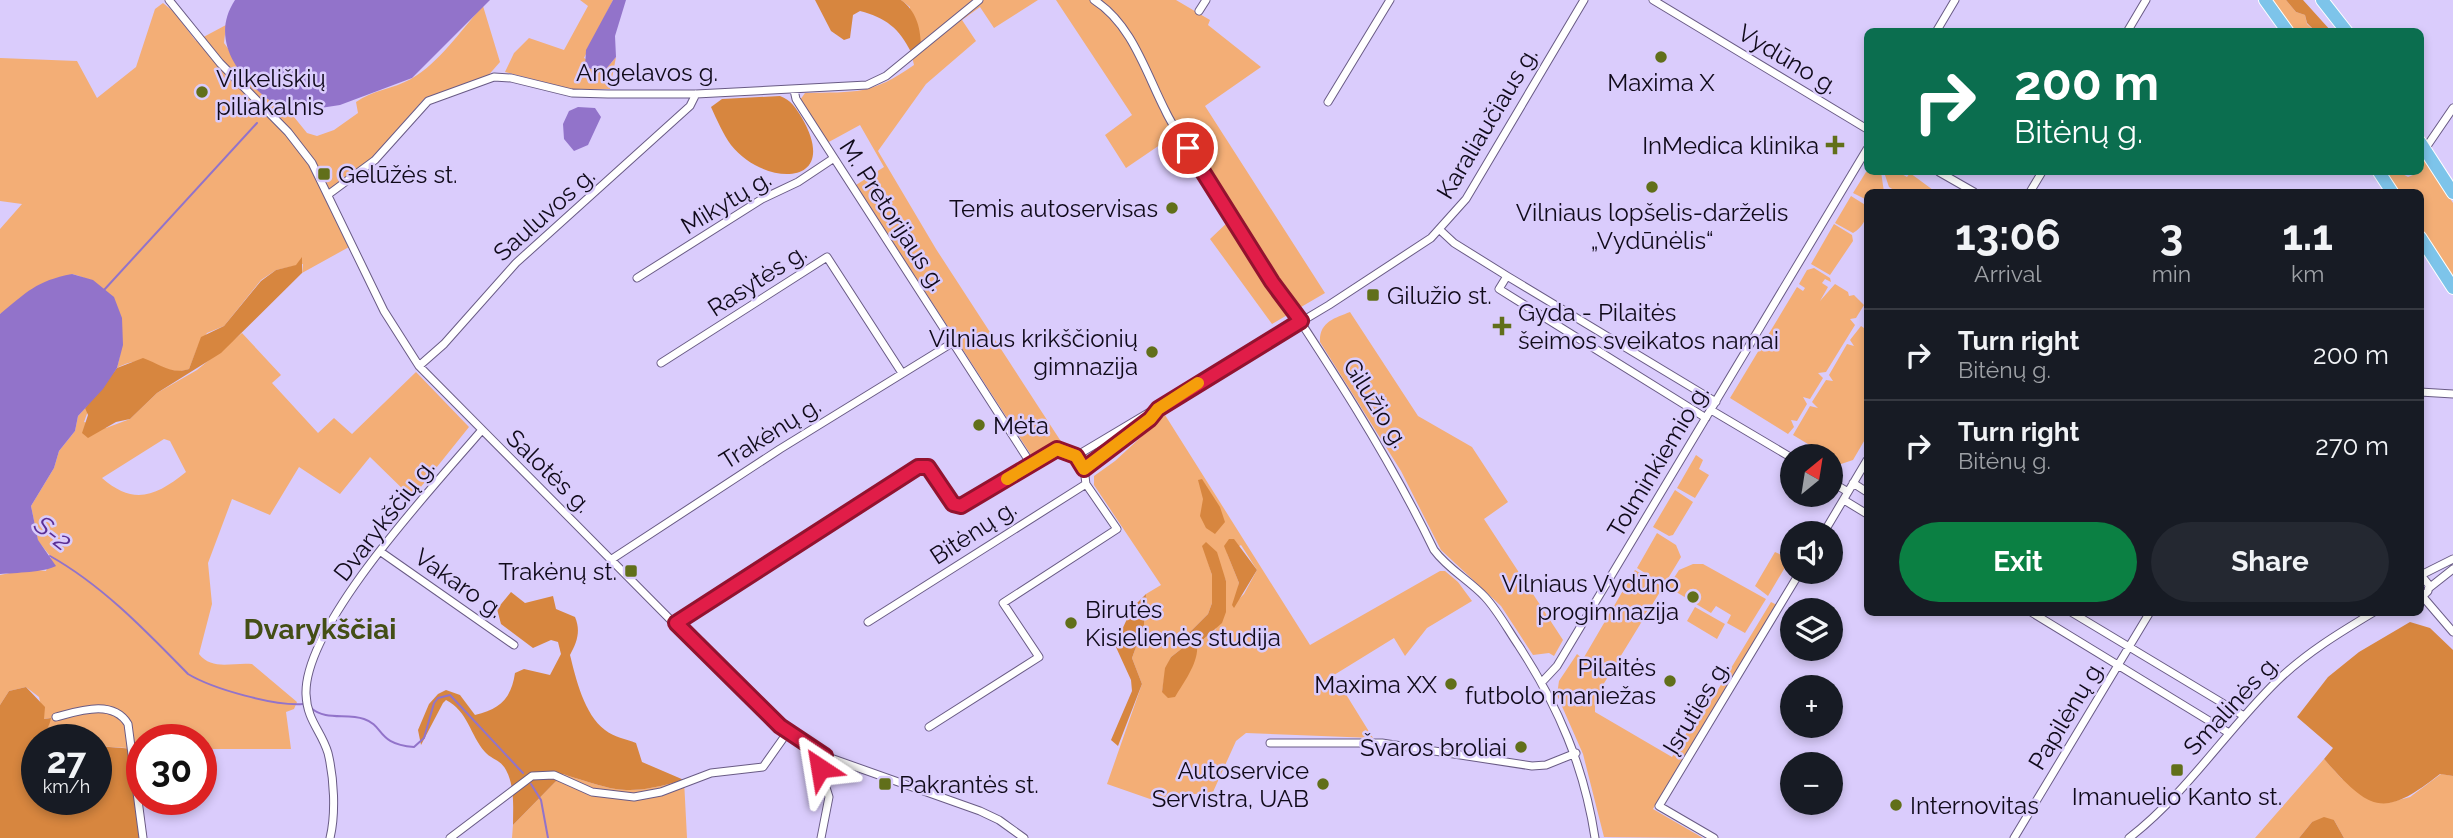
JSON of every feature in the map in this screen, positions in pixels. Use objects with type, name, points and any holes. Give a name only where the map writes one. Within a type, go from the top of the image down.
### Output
[{"type":"main road","points":[[2265,0],[2285,28]]},
{"type":"main road","points":[[2322,0],[2344,28]]},
{"type":"main road","points":[[2424,148],[2453,193]]},
{"type":"main road","points":[[2424,243],[2453,288]]},
{"type":"street","name":"Salotės g.","points":[[169,0],[220,63],[300,147],[329,194],[384,311],[419,366],[748,698],[787,733],[825,756],[980,811],[999,820],[1024,838]]},
{"type":"street","name":"Angelavos g.","points":[[329,194],[375,160],[428,101],[494,77],[510,78],[572,93],[696,94],[849,87],[878,81],[979,0]]},
{"type":"street","name":"Gilužio g.","points":[[1094,0],[1105,7],[1121,26],[1152,77],[1164,109],[1177,131],[1389,460],[1434,550],[1486,598],[1542,682],[1576,754],[1588,796],[1595,838]]},
{"type":"street","points":[[1199,11],[1206,0]]},
{"type":"street","points":[[1328,102],[1390,0]]},
{"type":"street","name":"Karaliaučiaus g.","points":[[1301,321],[1440,230],[1466,199],[1584,0]]},
{"type":"street","name":"Vydūno g.","points":[[1653,0],[1864,127]]},
{"type":"street","points":[[1938,28],[1955,0]]},
{"type":"street","points":[[2129,28],[2146,0]]},
{"type":"street","name":"M. Pretorijaus g.","points":[[794,90],[796,99],[1031,464]]},
{"type":"street","name":"Sauluvos g.","points":[[419,366],[444,344],[516,263],[690,106],[696,94]]},
{"type":"street","points":[[2424,146],[2434,141],[2453,108]]},
{"type":"street","name":"Tolminkiemio g.","points":[[1542,682],[1557,666],[1864,154]]},
{"type":"street","name":"Mikytų g.","points":[[637,278],[762,199],[798,182],[834,158]]},
{"type":"street","points":[[1944,175],[1969,189]]},
{"type":"street","points":[[1440,230],[1454,243],[1716,402]]},
{"type":"street","name":"Rasytės g.","points":[[661,363],[827,257],[902,373]]},
{"type":"street","points":[[1507,276],[1499,289],[1706,418]]},
{"type":"street","points":[[1565,331],[1574,316]]},
{"type":"street","name":"Bitėnų g.","points":[[676,623],[918,467],[928,467],[953,504],[961,506],[1057,449],[1076,456],[1301,321]]},
{"type":"street","points":[[1595,349],[1604,334]]},
{"type":"street","name":"Trakėnų g.","points":[[612,559],[952,343]]},
{"type":"street","points":[[2424,392],[2453,394]]},
{"type":"street","name":"Bitėnų g.","points":[[1084,469],[1150,419],[1158,409]]},
{"type":"street","points":[[1711,410],[1780,451]]},
{"type":"street","name":"Dvarykščių g.","points":[[330,838],[332,806],[328,754],[307,712],[306,690],[314,656],[324,634],[382,552],[414,509],[481,431]]},
{"type":"street","points":[[929,727],[1039,657],[1003,603],[1117,529],[1086,484],[1084,469],[1076,456]]},
{"type":"street","points":[[1831,521],[1864,465]]},
{"type":"street","points":[[1853,483],[1864,490]]},
{"type":"street","name":"Bitėnų g.","points":[[868,622],[1086,484]]},
{"type":"street","points":[[1843,489],[1848,492]]},
{"type":"street","points":[[1844,500],[1864,512]]},
{"type":"street","name":"Vakaro g.","points":[[382,552],[514,645]]},
{"type":"street","points":[[2424,574],[2453,559]]},
{"type":"street","points":[[2424,594],[2453,569]]},
{"type":"street","points":[[2424,577],[2429,588]]},
{"type":"street","name":"Įsruties g.","points":[[1714,838],[1659,806],[1793,584]]},
{"type":"street","points":[[2424,599],[2453,632]]},
{"type":"street","points":[[2038,616],[2229,733]]},
{"type":"street","points":[[2078,616],[2244,716]]},
{"type":"street","name":"Papilėnų g.","points":[[2014,838],[2148,616]]},
{"type":"street","name":"Smalinės g.","points":[[2129,838],[2156,814],[2244,716],[2295,665],[2320,645],[2367,616]]},
{"type":"street","points":[[56,717],[85,710],[109,709],[122,714],[128,724],[143,838]]},
{"type":"street","points":[[450,838],[532,776],[554,775],[573,786],[615,797],[648,796],[710,773],[763,767],[787,733]]},
{"type":"street","points":[[1270,743],[1382,743],[1532,766],[1546,765],[1576,754]]},
{"type":"street","points":[[821,838],[829,797],[820,768],[825,756]]},
{"type":"shaded area","points":[[235,0],[490,0],[412,78],[340,105],[314,109],[285,102],[275,104],[262,95],[240,72],[227,45],[225,30]]},
{"type":"shaded area","points":[[580,0],[613,0],[584,58],[606,69],[616,57],[610,89],[571,89],[505,72],[514,53],[529,38],[564,50],[588,6]]},
{"type":"shaded area","points":[[613,0],[626,0],[615,36],[616,57],[606,69],[598,71],[585,67],[586,50]]},
{"type":"shaded area","points":[[815,0],[901,0],[916,19],[921,44],[911,52],[902,36],[891,25],[860,11],[853,15],[850,38],[844,40],[831,31]]},
{"type":"shaded area","points":[[901,0],[1038,0],[994,28],[980,7],[962,20],[976,41],[926,84],[878,151],[936,249],[1062,443],[1054,444],[1033,458],[856,185],[884,167],[860,125],[827,143],[800,100],[805,93],[851,92],[874,87],[914,65],[910,7]]},
{"type":"shaded area","points":[[1056,0],[1176,0],[1210,20],[1208,25],[1261,67],[1205,106],[1325,293],[1272,324],[1210,239],[1230,220],[1173,136],[1126,168],[1105,135],[1132,115]]},
{"type":"shaded area","points":[[2271,0],[2286,0],[2296,12],[2305,15],[2307,24],[2312,28],[2292,28]]},
{"type":"shaded area","points":[[2286,0],[2303,0],[2328,28],[2312,28],[2305,15],[2296,12]]},
{"type":"shaded area","points":[[163,3],[174,12],[196,41],[226,25],[224,43],[263,96],[290,112],[307,133],[317,136],[334,130],[358,113],[356,102],[411,79],[421,72],[440,55],[483,6],[500,62],[486,78],[425,98],[369,161],[325,196],[349,247],[302,273],[303,264],[276,270],[261,280],[224,326],[207,333],[198,346],[189,369],[180,371],[139,362],[117,368],[122,336],[117,309],[101,287],[72,274],[0,314],[0,229],[22,204],[0,201],[0,58],[77,61],[97,98],[136,67],[155,9]]},
{"type":"shaded area","points":[[780,96],[798,111],[812,141],[812,158],[806,168],[794,174],[762,168],[745,159],[728,141],[711,107],[722,99]]},
{"type":"shaded area","points":[[578,107],[595,108],[601,117],[588,145],[574,151],[564,139],[563,124],[569,111]]},
{"type":"shaded area","points":[[2424,159],[2453,203],[2453,280],[2424,235],[2424,189],[2395,189],[2386,175],[2424,175]]},
{"type":"shaded area","points":[[1864,175],[1881,175],[1884,189],[1864,189],[1864,198],[1853,193]]},
{"type":"shaded area","points":[[1885,175],[1913,175],[1932,189],[1892,189]]},
{"type":"shaded area","points":[[1851,196],[1864,204],[1864,222],[1853,233],[1835,223]]},
{"type":"shaded area","points":[[1834,224],[1852,235],[1853,241],[1830,275],[1811,264]]},
{"type":"shaded area","points":[[302,257],[302,273],[221,353],[157,393],[130,419],[116,422],[88,438],[82,433],[88,415],[85,408],[117,368],[143,358],[171,370],[189,369],[201,337],[224,326],[261,281],[276,270],[296,265]]},
{"type":"shaded area","points":[[1814,268],[1830,278],[1831,282],[1825,279],[1822,283],[1828,287],[1820,301],[1835,284],[1848,292],[1849,296],[1854,295],[1864,305],[1856,318],[1850,319],[1855,325],[1826,372],[1818,373],[1823,378],[1810,399],[1803,397],[1807,404],[1797,421],[1791,420],[1794,427],[1788,434],[1730,398],[1797,287],[1803,291],[1805,288],[1799,284],[1807,270]]},
{"type":"shaded area","points":[[72,274],[93,280],[114,297],[122,318],[123,345],[117,368],[103,389],[78,416],[75,431],[59,451],[54,468],[31,506],[38,540],[56,566],[37,571],[0,574],[0,314],[41,284]]},
{"type":"shaded area","points":[[1350,312],[1418,416],[1472,447],[1508,502],[1484,519],[1563,640],[1554,656],[1549,653],[1533,655],[1501,606],[1441,550],[1401,471],[1320,342],[1325,325]]},
{"type":"shaded area","points":[[1861,326],[1864,328],[1864,441],[1853,460],[1843,463],[1843,444],[1808,444],[1793,435],[1810,406],[1818,408],[1812,402],[1826,380],[1833,381],[1829,375],[1847,344],[1854,346],[1850,340]]},
{"type":"shaded area","points":[[242,333],[281,375],[272,383],[318,433],[334,418],[352,434],[416,372],[469,427],[412,498],[370,457],[340,494],[299,467],[270,515],[232,499],[208,563],[212,604],[199,654],[216,664],[252,664],[297,702],[294,709],[286,712],[291,749],[217,749],[217,724],[126,724],[126,748],[112,747],[112,724],[47,724],[50,718],[44,719],[39,697],[26,687],[9,691],[0,705],[0,575],[31,569],[46,571],[51,557],[38,541],[31,506],[54,468],[59,451],[75,431],[78,416],[85,408],[88,411],[84,422],[106,428],[130,419],[157,393],[197,370]],"holes":[[[164,439],[170,441],[186,472],[165,487],[145,495],[124,492],[102,478]]]},
{"type":"shaded area","points":[[1165,415],[1310,645],[1440,571],[1445,571],[1458,582],[1472,601],[1427,628],[1405,656],[1394,638],[1334,675],[1373,738],[1246,733],[1236,741],[1213,792],[1150,799],[1107,784],[1142,684],[1132,658],[1144,625],[1146,594],[1161,585],[1094,485],[1094,476],[1115,461]],"holes":[[[1241,545],[1257,570],[1244,594],[1236,602],[1239,583],[1227,553]],[[1203,546],[1221,569],[1226,581],[1216,629],[1197,645],[1162,692],[1166,668],[1171,657],[1185,646],[1189,633],[1208,614],[1212,603],[1212,575]]]},
{"type":"shaded area","points":[[1696,455],[1703,460],[1699,469],[1709,475],[1695,498],[1677,488]]},
{"type":"shaded area","points":[[1202,479],[1220,507],[1225,522],[1215,534],[1206,528],[1200,516],[1203,499],[1198,480]]},
{"type":"shaded area","points":[[1675,490],[1693,502],[1673,535],[1669,536],[1653,527]]},
{"type":"shaded area","points":[[1657,533],[1676,545],[1681,557],[1664,585],[1637,568]]},
{"type":"shaded area","points":[[1229,539],[1234,539],[1257,570],[1234,608],[1232,605],[1239,583],[1224,546]]},
{"type":"shaded area","points":[[1206,542],[1217,552],[1226,581],[1226,612],[1222,623],[1197,645],[1196,658],[1190,672],[1175,697],[1168,698],[1162,692],[1165,668],[1171,657],[1185,646],[1189,633],[1208,614],[1212,603],[1212,575],[1202,546]]},
{"type":"shaded area","points":[[1775,552],[1780,554],[1780,576],[1768,596],[1755,586]]},
{"type":"shaded area","points":[[1693,564],[1703,564],[1766,599],[1745,633],[1727,623],[1731,615],[1716,606],[1711,613],[1668,587],[1679,570]]},
{"type":"shaded area","points":[[1635,570],[1663,587],[1595,698],[1595,712],[1672,757],[1692,724],[1696,726],[1771,602],[1777,605],[1653,809],[1703,838],[1604,837],[1583,754],[1557,695],[1559,681],[1577,654],[1583,659]]},
{"type":"shaded area","points":[[511,592],[525,603],[553,596],[556,609],[575,617],[577,636],[570,655],[582,696],[592,715],[609,732],[636,743],[642,762],[684,780],[649,788],[623,790],[563,774],[513,825],[512,790],[506,770],[485,752],[459,710],[446,700],[421,745],[418,730],[429,704],[438,694],[446,690],[460,695],[475,715],[491,710],[503,702],[511,690],[515,673],[524,669],[550,675],[561,654],[558,642],[551,640],[533,648],[501,624],[497,609]]},
{"type":"shaded area","points":[[1146,594],[1144,625],[1132,658],[1142,684],[1118,746],[1111,740],[1132,691],[1131,680],[1115,645],[1132,608]]},
{"type":"shaded area","points":[[1695,607],[1725,624],[1717,639],[1687,621]]},
{"type":"shaded area","points":[[2410,622],[2430,628],[2453,650],[2453,776],[2440,774],[2404,798],[2390,803],[2378,803],[2354,790],[2340,776],[2324,759],[2333,748],[2297,717],[2328,677],[2359,652]]},
{"type":"shaded area","points":[[26,687],[45,707],[44,719],[51,718],[49,724],[21,724],[21,815],[112,815],[112,747],[126,748],[126,815],[144,815],[147,838],[0,838],[0,705],[9,691]]},
{"type":"shaded area","points":[[2324,759],[2342,779],[2388,803],[2410,797],[2441,774],[2453,776],[2453,838],[2344,838],[2334,820],[2312,822],[2299,838],[2255,838]]},
{"type":"shaded area","points":[[563,774],[623,790],[684,780],[687,838],[512,838],[513,825]]},
{"type":"shaded area","points":[[2324,817],[2334,820],[2344,838],[2299,838],[2312,822]]},
{"type":"waterway","name":"S-2","points":[[104,290],[257,123]]},
{"type":"waterway","name":"S-2","points":[[50,556],[105,595],[140,625],[188,674],[244,695],[303,704]]},
{"type":"waterway","name":"S-2","points":[[311,708],[330,716],[364,719],[371,722],[387,739],[414,747],[424,738],[434,703],[438,698],[450,695],[523,773]]},
{"type":"waterway","name":"S-2","points":[[531,784],[541,800],[548,838]]},
{"type":"slow traffic","points":[[1007,479],[1057,449],[1076,456],[1084,469],[1112,450],[1150,419],[1158,409],[1198,383]]},
{"type":"place","name":"Maxima X","points":[[1661,57]]},
{"type":"place","name":"Vilkeliškių piliakalnis","points":[[202,92]]},
{"type":"place","name":"InMedica klinika","points":[[1835,145]]},
{"type":"place","name":"Gelūžės st.","points":[[324,174]]},
{"type":"place","name":"Vilniaus lopšelis-darželis „Vydūnėlis“","points":[[1652,187]]},
{"type":"place","name":"Temis autoservisas","points":[[1172,208]]},
{"type":"place","name":"Gilužio st.","points":[[1373,295]]},
{"type":"place","name":"Gyda - Pilaitės šeimos sveikatos namai","points":[[1502,326]]},
{"type":"place","name":"Vilniaus krikščionių gimnazija","points":[[1152,352]]},
{"type":"place","name":"Mėta","points":[[979,425]]},
{"type":"place","name":"Trakėnų st.","points":[[631,571]]},
{"type":"place","name":"Vilniaus Vydūno progimnazija","points":[[1693,597]]},
{"type":"place","name":"Birutės Kisielienės studija","points":[[1071,623]]},
{"type":"place","name":"Pilaitės futbolo maniežas","points":[[1670,681]]},
{"type":"place","name":"Maxima XX","points":[[1451,684]]},
{"type":"place","name":"Švaros broliai","points":[[1521,747]]},
{"type":"place","name":"Imanuelio Kanto st.","points":[[2177,770]]},
{"type":"place","name":"Pakrantės st.","points":[[885,784]]},
{"type":"place","name":"Autoservice Servistra, UAB","points":[[1323,784]]},
{"type":"place","name":"Internovitas","points":[[1896,805]]},
{"type":"district","name":"Dvarykščiai","points":[[320,629]]},
{"type":"route","points":[[820,768],[825,756],[787,733],[748,698],[676,623],[918,467],[928,467],[953,504],[961,506],[1053,450],[1065,450],[1076,456],[1084,469],[1112,450],[1150,419],[1158,409],[1301,321],[1272,282],[1188,148]]}]
